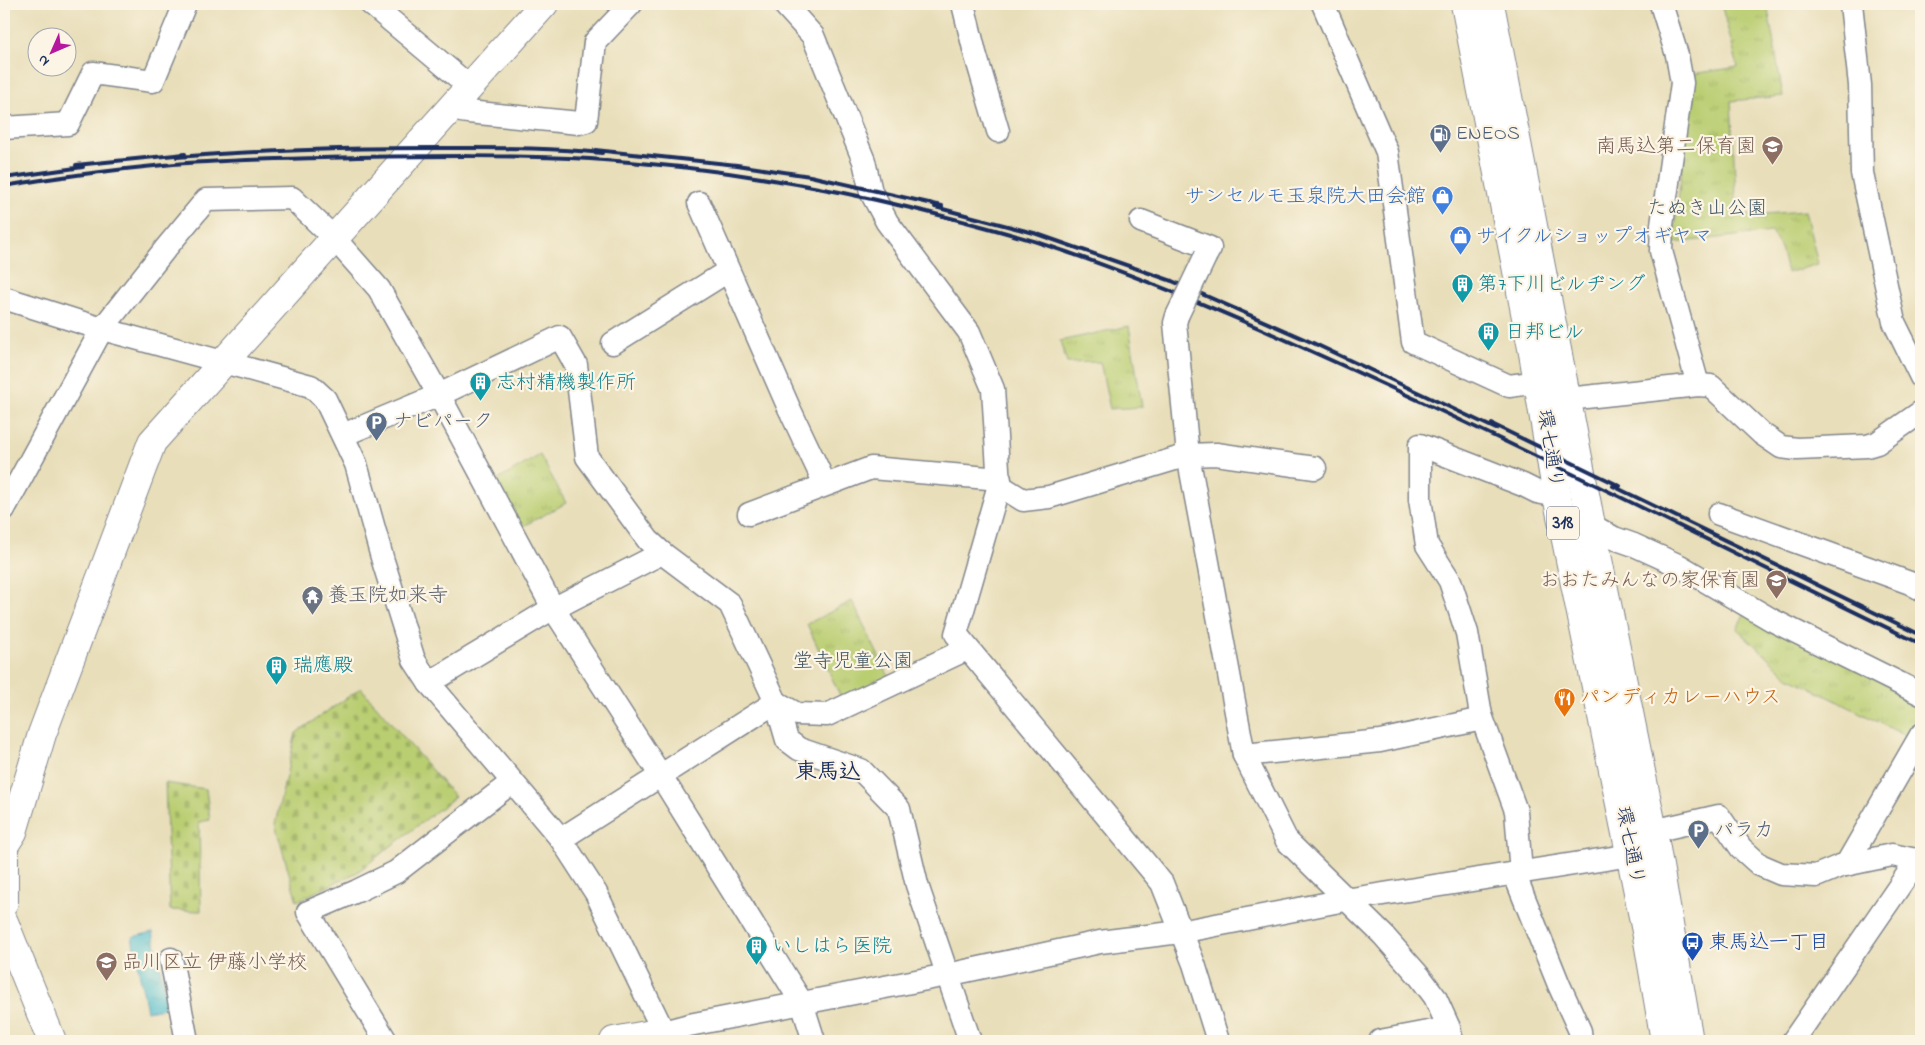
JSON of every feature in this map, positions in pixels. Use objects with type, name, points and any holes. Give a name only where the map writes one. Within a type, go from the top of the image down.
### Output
[{"type":"main road","points":[[4,902],[4,844],[13,832],[42,734],[152,442],[221,362],[544,4]]},
{"type":"main road","name":"環七通り","points":[[1464,4],[1538,382],[1557,496],[1631,855],[1665,1041]]},
{"type":"main road","name":"環七通り","points":[[1490,4],[1566,399],[1653,831],[1689,1041]]},
{"type":"main road","points":[[4,922],[52,1041]]},
{"type":"main road","points":[[614,1041],[666,1037]]},
{"type":"street","points":[[4,128],[68,124],[93,73],[153,81],[185,4]]},
{"type":"street","points":[[371,4],[462,96],[461,111],[579,123],[586,122],[595,42],[631,4]]},
{"type":"street","points":[[784,4],[813,36],[864,161],[871,192],[887,222],[968,332],[994,389],[1000,482],[956,634],[1162,883],[1194,964],[1218,1041]]},
{"type":"street","points":[[963,4],[975,53],[998,130]]},
{"type":"street","points":[[1323,4],[1387,152],[1413,342],[1509,386],[1538,382]]},
{"type":"street","points":[[1661,4],[1677,55],[1682,83],[1660,251],[1698,385]]},
{"type":"street","points":[[1850,4],[1860,85],[1862,173],[1894,322],[1921,377]]},
{"type":"street","points":[[4,509],[102,329],[206,200],[292,198],[334,238],[379,289],[439,395],[553,608],[661,776],[802,1002],[814,1041]]},
{"type":"street","points":[[699,203],[825,484]]},
{"type":"street","points":[[1141,221],[1210,248],[1175,323],[1188,455],[1244,755],[1287,840],[1345,900],[1383,935],[1420,977],[1434,997],[1450,1035],[1380,1041]]},
{"type":"street","points":[[613,343],[728,271]]},
{"type":"street","points":[[4,298],[102,329],[311,386],[325,398],[356,464],[383,561],[414,660],[429,683],[511,783],[561,840],[596,893],[666,1037],[689,1025],[947,975],[1100,942],[1180,932],[1345,900],[1631,855]]},
{"type":"street","points":[[343,435],[439,395],[560,337],[576,365],[587,457],[648,540],[662,553],[730,604],[776,702],[787,740],[799,749],[861,770],[900,809],[918,885],[970,1041]]},
{"type":"street","points":[[1566,399],[1698,385],[1711,386],[1762,434],[1781,447],[1797,449],[1866,446],[1877,443],[1921,412]]},
{"type":"street","points":[[1557,496],[1537,492],[1420,445],[1420,499],[1426,545],[1450,580],[1464,625],[1482,719],[1516,811],[1518,873],[1559,985],[1580,1031],[1582,1041]]},
{"type":"street","points":[[749,514],[871,468],[1000,482],[1024,500],[1049,497],[1188,455],[1216,454],[1315,468]]},
{"type":"street","points":[[1719,514],[1910,583],[1921,589]]},
{"type":"street","points":[[1591,524],[1614,538],[1634,544],[1680,566],[1772,620],[1921,694]]},
{"type":"street","points":[[429,683],[553,608],[662,553]]},
{"type":"street","points":[[776,702],[797,714],[827,715],[968,649]]},
{"type":"street","points":[[561,840],[776,702]]},
{"type":"street","points":[[1244,755],[1380,741],[1482,719]]},
{"type":"street","points":[[1846,864],[1921,735]]},
{"type":"street","points":[[386,1041],[308,912],[396,872],[511,783]]},
{"type":"street","points":[[1653,831],[1719,816],[1741,848],[1760,865],[1781,874],[1816,876],[1846,864],[1892,854],[1920,860],[1793,1041]]},
{"type":"street","points":[[171,959],[186,1041]]},
{"type":"green space","name":"たぬき山公園","points":[[1721,4],[1767,4],[1783,96],[1731,101],[1737,216],[1805,211],[1818,264],[1787,273],[1781,248],[1771,232],[1673,243],[1692,74],[1738,67]]},
{"type":"green space","points":[[1129,326],[1142,407],[1110,409],[1100,362],[1067,363],[1060,341]]},
{"type":"green space","points":[[540,455],[566,503],[520,528],[496,481]]},
{"type":"green space","name":"堂寺児童公園","points":[[852,601],[889,677],[842,700],[807,624]]},
{"type":"green space","points":[[1745,612],[1921,702],[1921,713],[1908,737],[1789,677],[1737,629]]},
{"type":"green space","points":[[361,688],[455,797],[356,873],[297,901],[275,824],[296,733]]},
{"type":"green space","points":[[165,783],[206,789],[210,820],[199,822],[201,911],[170,910]]},
{"type":"water","points":[[153,932],[168,1007],[147,1011],[132,937]]},
{"type":"railway","points":[[177,157],[276,151],[406,148],[520,148],[602,153]]},
{"type":"railway","points":[[595,150],[737,165],[810,176],[942,206]]},
{"type":"railway","points":[[76,165],[185,154]]},
{"type":"railway","points":[[4,186],[104,171],[212,162],[357,157],[532,157],[632,162],[715,171],[797,184],[878,200],[1037,242],[1169,290],[1383,384],[1921,644]]},
{"type":"railway","points":[[4,178],[83,167]]},
{"type":"railway","points":[[935,207],[1034,233],[1172,281],[1311,342],[1496,429]]},
{"type":"railway","points":[[1492,424],[1620,486]]},
{"type":"railway","points":[[1613,486],[1921,635]]},
{"type":"place","name":"ENEOS","points":[[1440,153]]},
{"type":"place","name":"南馬込第二保育園","points":[[1772,166]]},
{"type":"place","name":"サンセルモ玉泉院大田会館","points":[[1442,216]]},
{"type":"place","name":"サイクルショップオギヤマ","points":[[1460,256]]},
{"type":"place","name":"第7下川ビルヂング","points":[[1462,304]]},
{"type":"place","name":"日邦ビル","points":[[1489,352]]},
{"type":"place","name":"志村精機製作所","points":[[480,402]]},
{"type":"place","name":"ナビパーク","points":[[377,441]]},
{"type":"place","name":"おおたみんなの家保育園","points":[[1776,600]]},
{"type":"place","name":"養玉院如来寺","points":[[312,615]]},
{"type":"place","name":"瑞應殿","points":[[277,685]]},
{"type":"place","name":"パンディカレーハウス","points":[[1564,717]]},
{"type":"place","name":"パラカ","points":[[1698,850]]},
{"type":"place","name":"東馬込一丁目","points":[[1693,962]]},
{"type":"place","name":"いしはら医院","points":[[756,966]]},
{"type":"place","name":"品川区立 伊藤小学校","points":[[106,982]]},
{"type":"district","name":"東馬込","points":[[828,773]]}]
